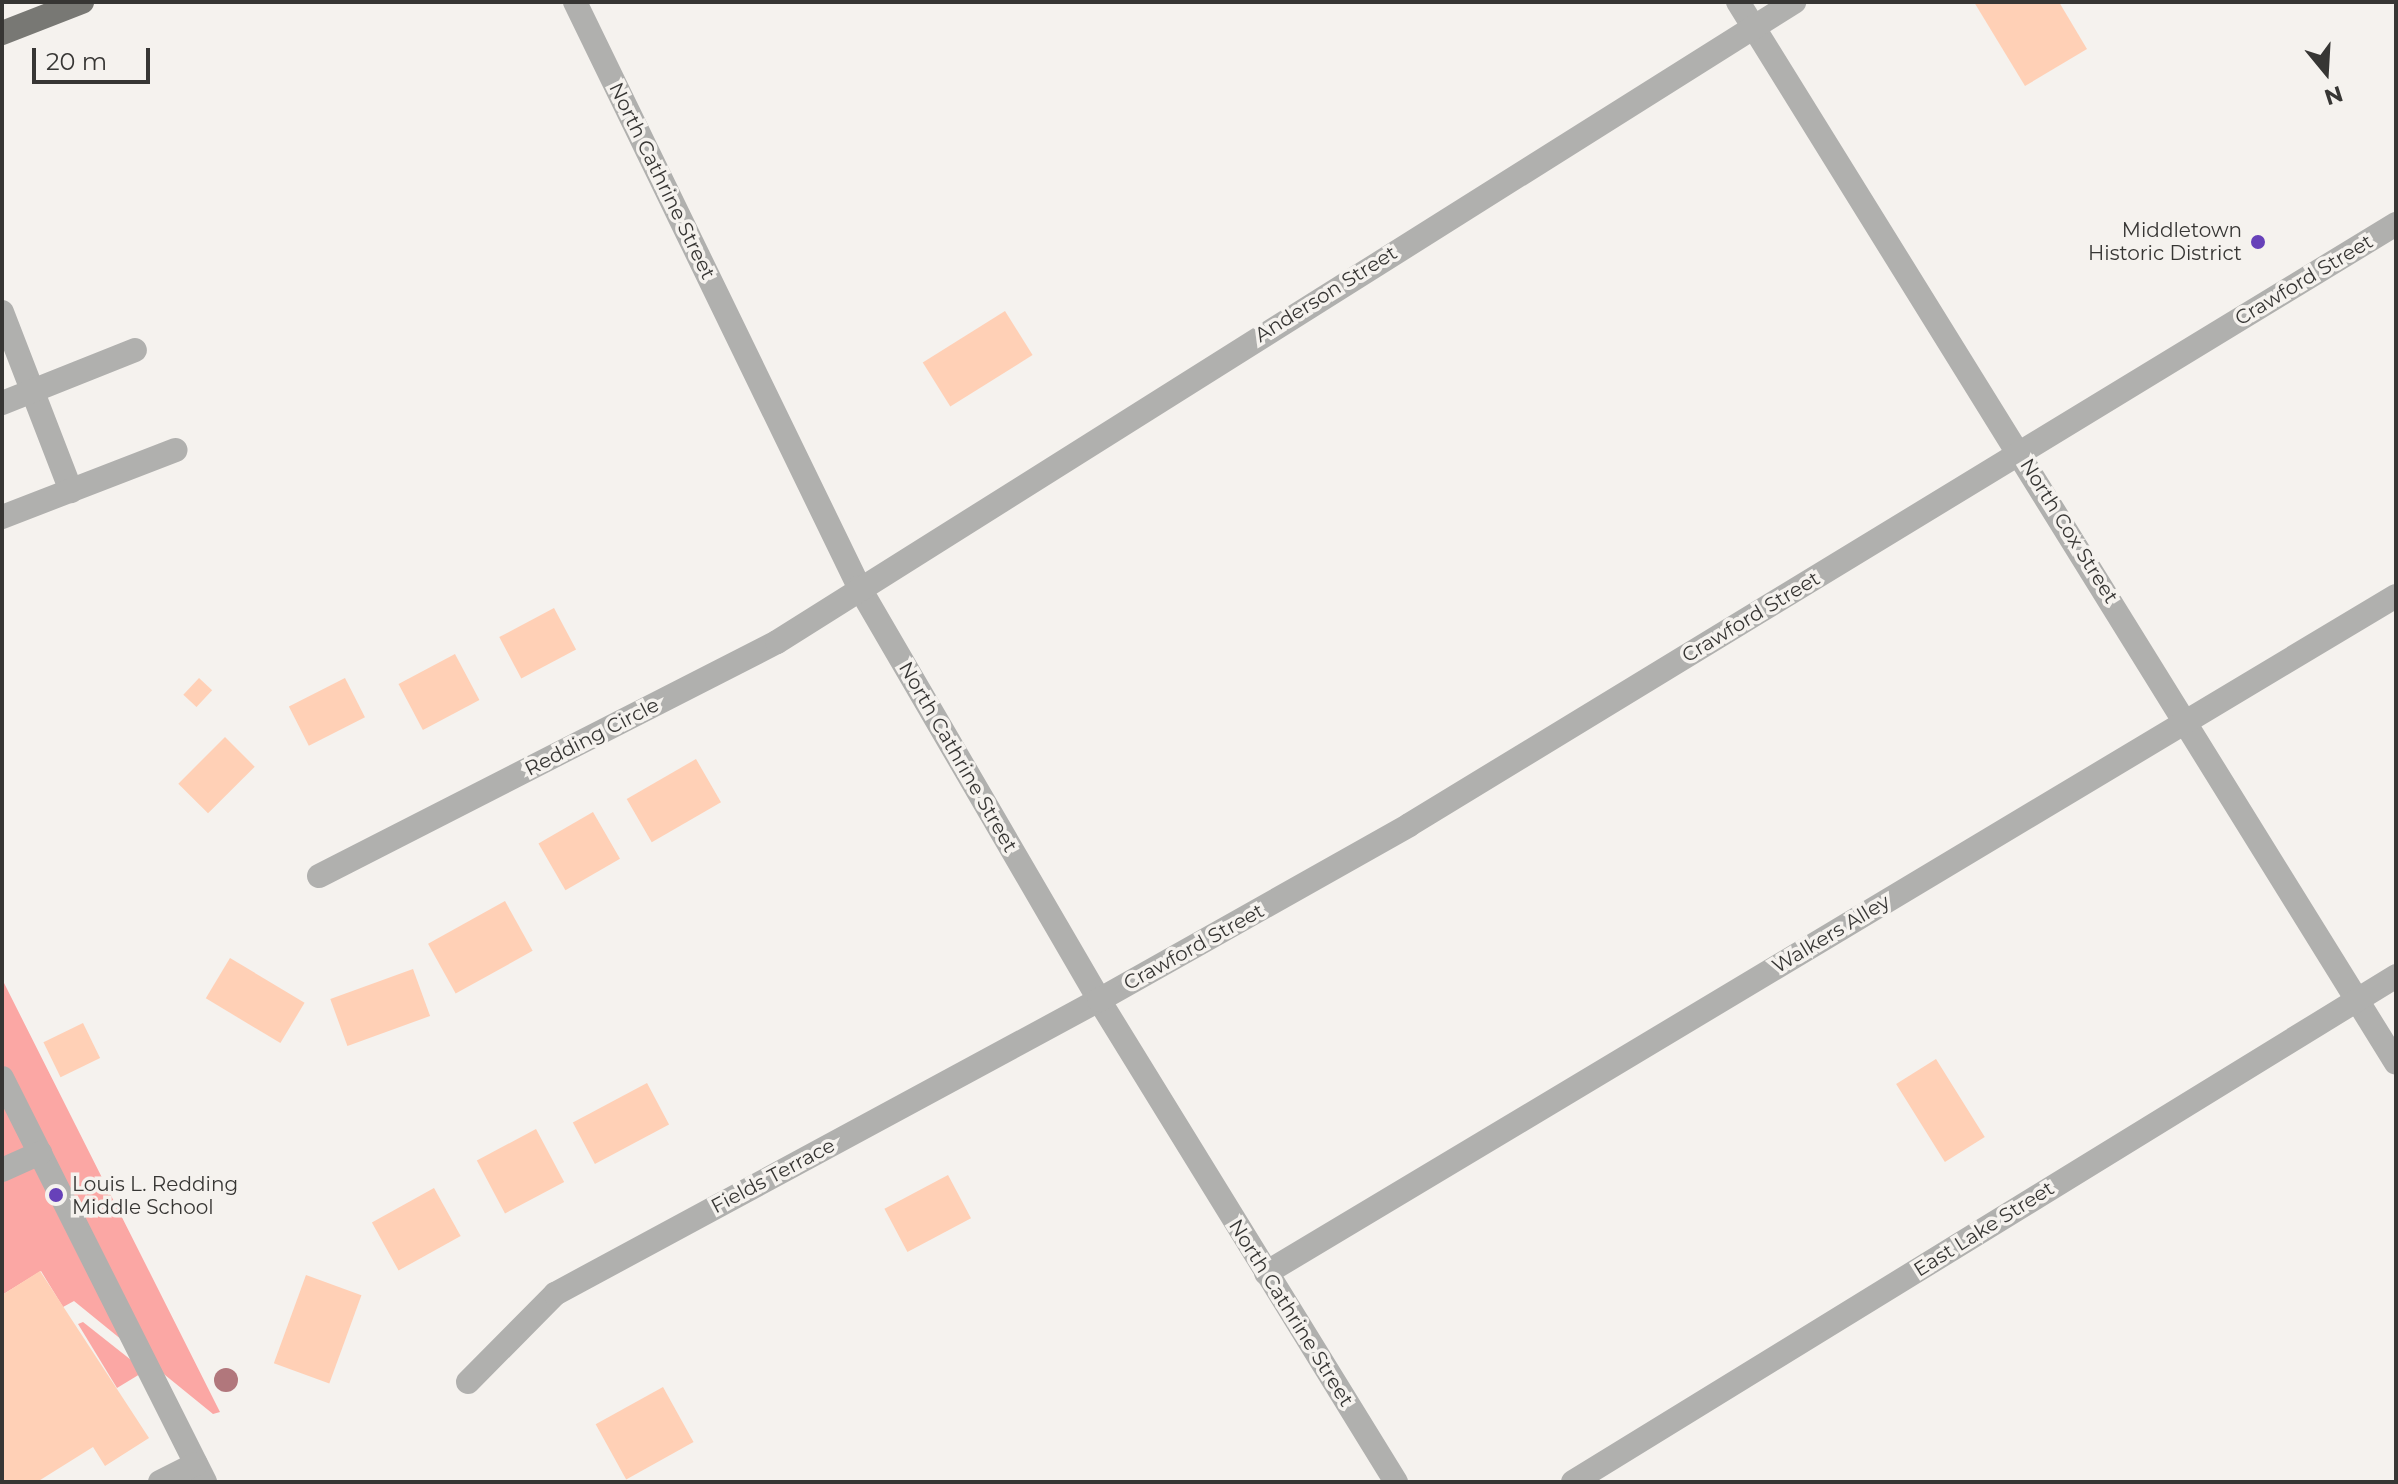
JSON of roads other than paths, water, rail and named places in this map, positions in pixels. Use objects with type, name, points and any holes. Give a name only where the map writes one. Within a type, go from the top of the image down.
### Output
[{"type":"main road","points":[[2,33],[82,2]]},
{"type":"street","name":"North Cathrine Street","points":[[575,2],[859,587],[1099,1000],[1396,1482]]},
{"type":"street","name":"North Cox Street","points":[[1738,2],[2396,1063]]},
{"type":"street","name":"Anderson Street","points":[[859,587],[1794,2]]},
{"type":"street","name":"Crawford Street","points":[[1099,1000],[1409,825],[2396,224]]},
{"type":"street","points":[[2,312],[71,491]]},
{"type":"street","points":[[2,403],[135,350]]},
{"type":"street","points":[[2,517],[176,450]]},
{"type":"street","name":"Redding Circle","points":[[319,876],[777,642],[859,587]]},
{"type":"street","name":"Walkers Alley","points":[[1266,1273],[2396,596]]},
{"type":"street","name":"East Lake Street","points":[[1573,1482],[2396,976]]},
{"type":"street","name":"Fields Terrace","points":[[468,1382],[555,1294],[1099,1000]]},
{"type":"street","points":[[2,1078],[200,1473],[160,1482]]},
{"type":"street","points":[[2,1170],[40,1153]]},
{"type":"place","name":"Middletown Historic District","points":[[2258,242]]},
{"type":"place","name":"Louis L. Redding Middle School","points":[[56,1195]]}]
